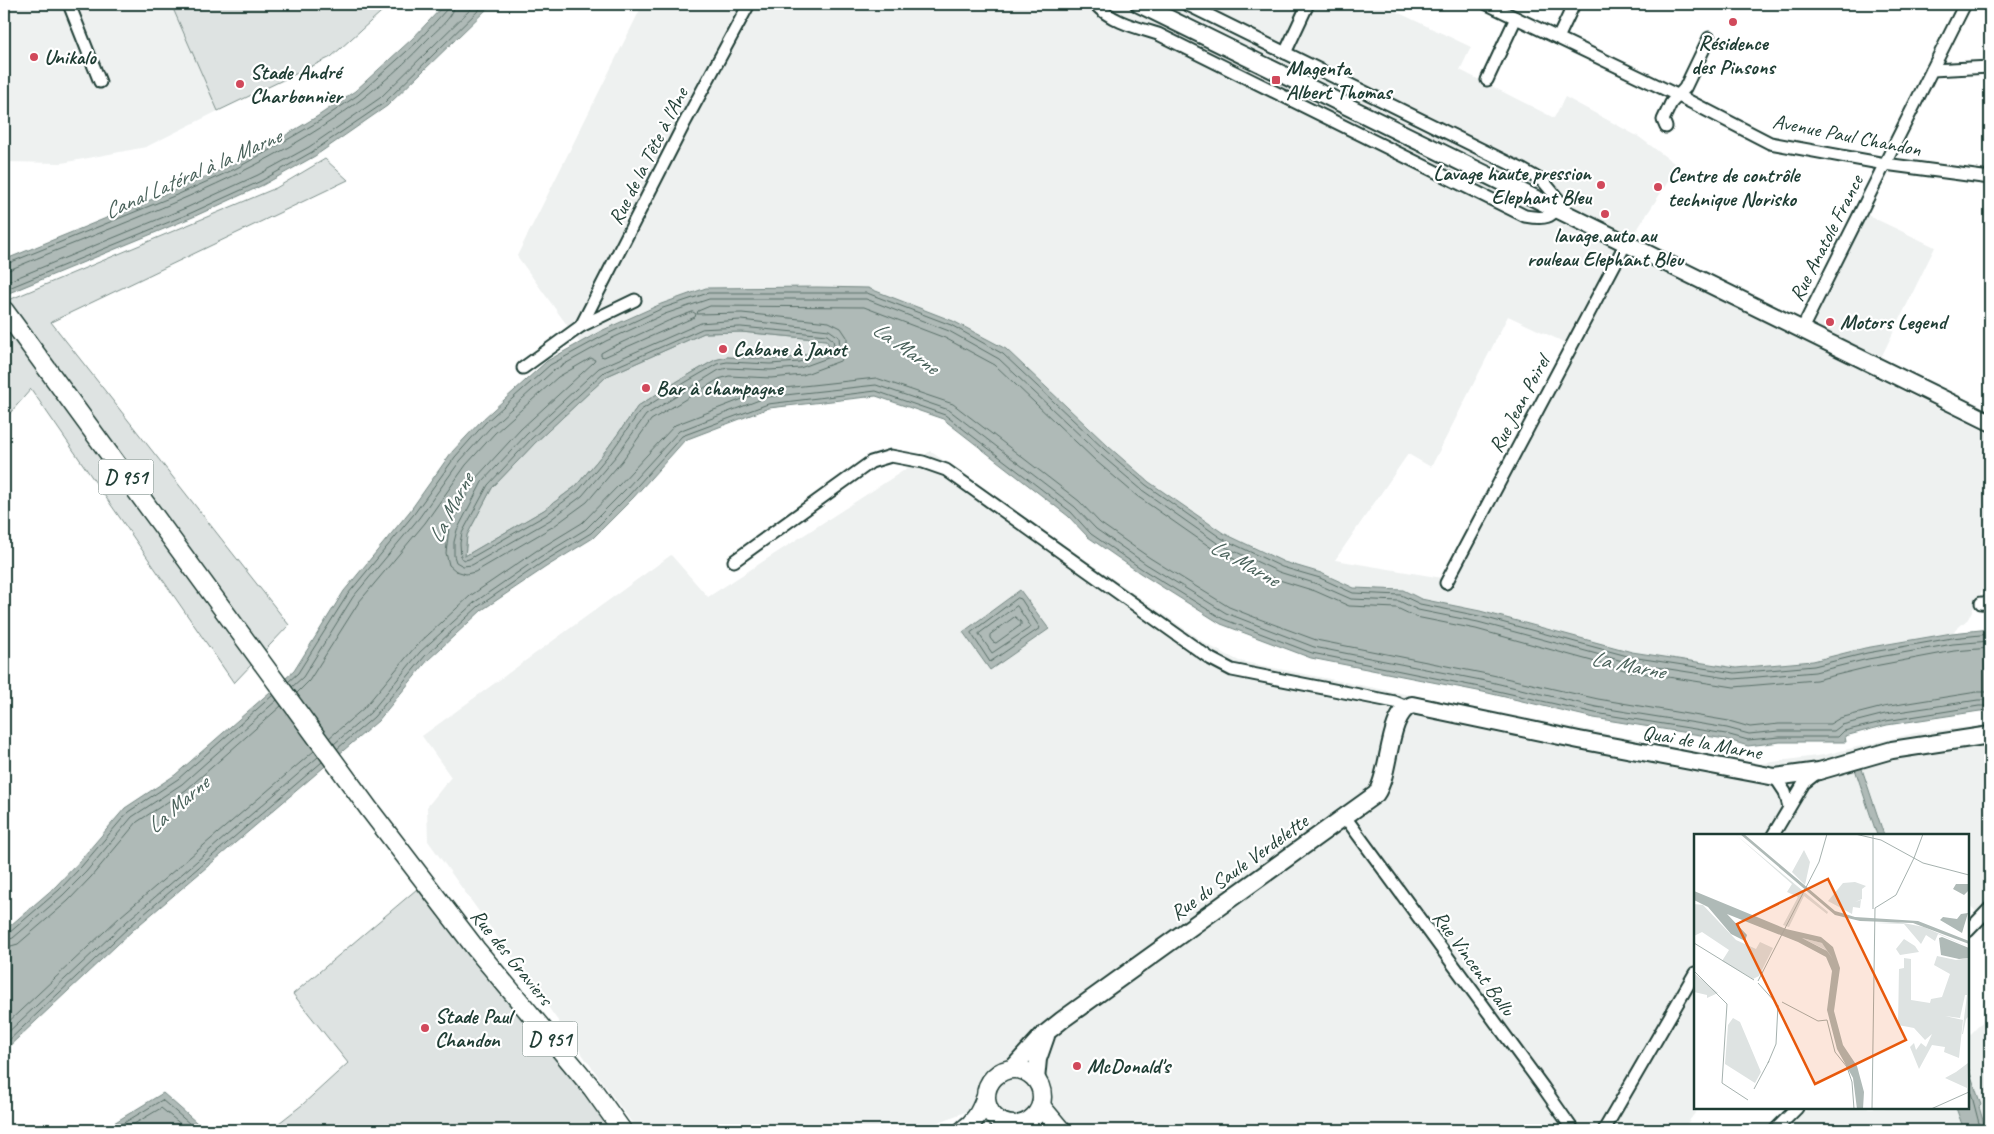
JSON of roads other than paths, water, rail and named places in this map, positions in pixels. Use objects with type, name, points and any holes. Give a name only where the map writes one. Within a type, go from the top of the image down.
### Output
[{"type":"main road","name":"Rue des Graviers","points":[[4,310],[369,809],[476,949],[592,1088],[622,1130]]},
{"type":"main road","points":[[963,1130],[979,1114],[989,1084],[1000,1072],[1012,1069],[1030,1074],[1041,1088],[1042,1097],[1041,1106],[1033,1119],[982,1130]]},
{"type":"main road","points":[[985,1099],[991,1115],[1012,1125],[1040,1130]]},
{"type":"main road","points":[[1041,1106],[1061,1130]]},
{"type":"street","points":[[69,4],[100,82]]},
{"type":"street","name":"Rue de la Tête à l'Ane","points":[[581,326],[684,124],[749,4]]},
{"type":"street","points":[[1095,4],[1104,13],[1125,24],[1158,34],[1525,216],[1539,219],[1550,216],[1557,208],[1558,198],[1544,182],[1537,178],[1186,4]]},
{"type":"street","points":[[1139,4],[1990,422]]},
{"type":"street","points":[[1285,53],[1308,4]]},
{"type":"street","name":"Avenue Paul Chandon","points":[[1487,4],[1678,96],[1770,144],[1885,164],[1990,178]]},
{"type":"street","points":[[1558,38],[1574,4]]},
{"type":"street","name":"Rue Anatole France","points":[[1802,329],[1966,4]]},
{"type":"street","points":[[1487,80],[1516,18]]},
{"type":"street","points":[[1666,127],[1663,120],[1671,103],[1685,88],[1709,38]]},
{"type":"street","points":[[1932,70],[1990,67]]},
{"type":"street","name":"Rue Jean Poirel","points":[[1446,583],[1626,243]]},
{"type":"street","points":[[523,368],[581,326],[635,300]]},
{"type":"street","points":[[734,561],[871,462],[891,456],[923,462],[946,470],[1211,660],[1232,670],[1395,702],[1408,707]]},
{"type":"street","name":"Quai de la Marne","points":[[1408,707],[1418,705],[1495,724],[1775,777],[1819,771],[1892,750],[1990,736]]},
{"type":"street","name":"Rue du Saule Verdelette","points":[[1012,1069],[1049,1030],[1062,1020],[1376,794],[1381,787],[1398,719],[1408,707]]},
{"type":"street","points":[[1774,834],[1804,783],[1819,771]]},
{"type":"street","points":[[1775,777],[1785,792],[1789,807]]},
{"type":"street","name":"Rue Vincent Ballu","points":[[1345,817],[1573,1130]]},
{"type":"street","points":[[1969,930],[1990,908]]},
{"type":"street","points":[[1606,1127],[1694,975]]},
{"type":"street","points":[[1036,1080],[1038,1060],[1049,1030]]},
{"type":"street","points":[[1775,1130],[1796,1109]]},
{"type":"water","points":[[445,4],[492,4],[387,106],[315,156],[263,185],[193,217],[4,295],[4,260],[177,189],[232,165],[266,147],[355,91],[412,39]]},
{"type":"water","name":"La Marne","points":[[706,288],[868,288],[953,321],[1006,349],[1109,447],[1149,482],[1223,533],[1284,562],[1321,573],[1354,588],[1403,590],[1421,599],[1480,611],[1632,652],[1736,668],[1813,661],[1865,648],[1952,633],[1990,629],[1990,711],[1887,725],[1845,736],[1846,742],[1780,742],[1748,746],[1725,739],[1594,718],[1488,693],[1311,658],[1221,624],[1140,573],[1088,537],[1068,516],[943,419],[876,396],[769,408],[685,440],[633,498],[593,538],[482,610],[428,660],[378,721],[133,930],[4,1051],[4,931],[55,887],[125,808],[175,775],[294,671],[344,591],[410,511],[451,453],[482,420],[547,361],[601,331],[661,304]],"holes":[[[741,332],[826,340],[829,345],[798,357],[770,359],[727,357],[715,360],[678,381],[638,406],[607,449],[576,486],[544,510],[465,556],[467,535],[492,488],[535,443],[607,376],[704,333]]]},
{"type":"water","points":[[1020,590],[1049,629],[990,670],[963,632]]},
{"type":"water","points":[[1860,763],[1884,834],[1877,834],[1854,766]]},
{"type":"water","points":[[1969,1070],[1981,1105],[1979,1107],[1986,1130],[1964,1130],[1956,1109],[1969,1109]]},
{"type":"water","points":[[163,1093],[205,1130],[101,1130],[104,1129]]},
{"type":"place","name":"Résidence des Pinsons","points":[[1733,22]]},
{"type":"place","name":"Unikalo","points":[[34,57]]},
{"type":"place","name":"Magenta Albert Thomas","points":[[1276,80]]},
{"type":"place","name":"Stade André Charbonnier","points":[[240,84]]},
{"type":"place","name":"Lavage haute pression Elephant Bleu","points":[[1601,185]]},
{"type":"place","name":"Centre de contrôle technique Norisko","points":[[1658,187]]},
{"type":"place","name":"lavage auto au rouleau Elephant Bleu","points":[[1605,214]]},
{"type":"place","name":"Motors Legend","points":[[1830,322]]},
{"type":"place","name":"Cabane à Janot","points":[[723,349]]},
{"type":"place","name":"Bar à champagne","points":[[646,388]]},
{"type":"place","name":"Stade Paul Chandon","points":[[425,1028]]},
{"type":"place","name":"McDonald's","points":[[1077,1066]]},
{"type":"water label","name":"Canal Latéral à la Marne","points":[[192,173]]}]
